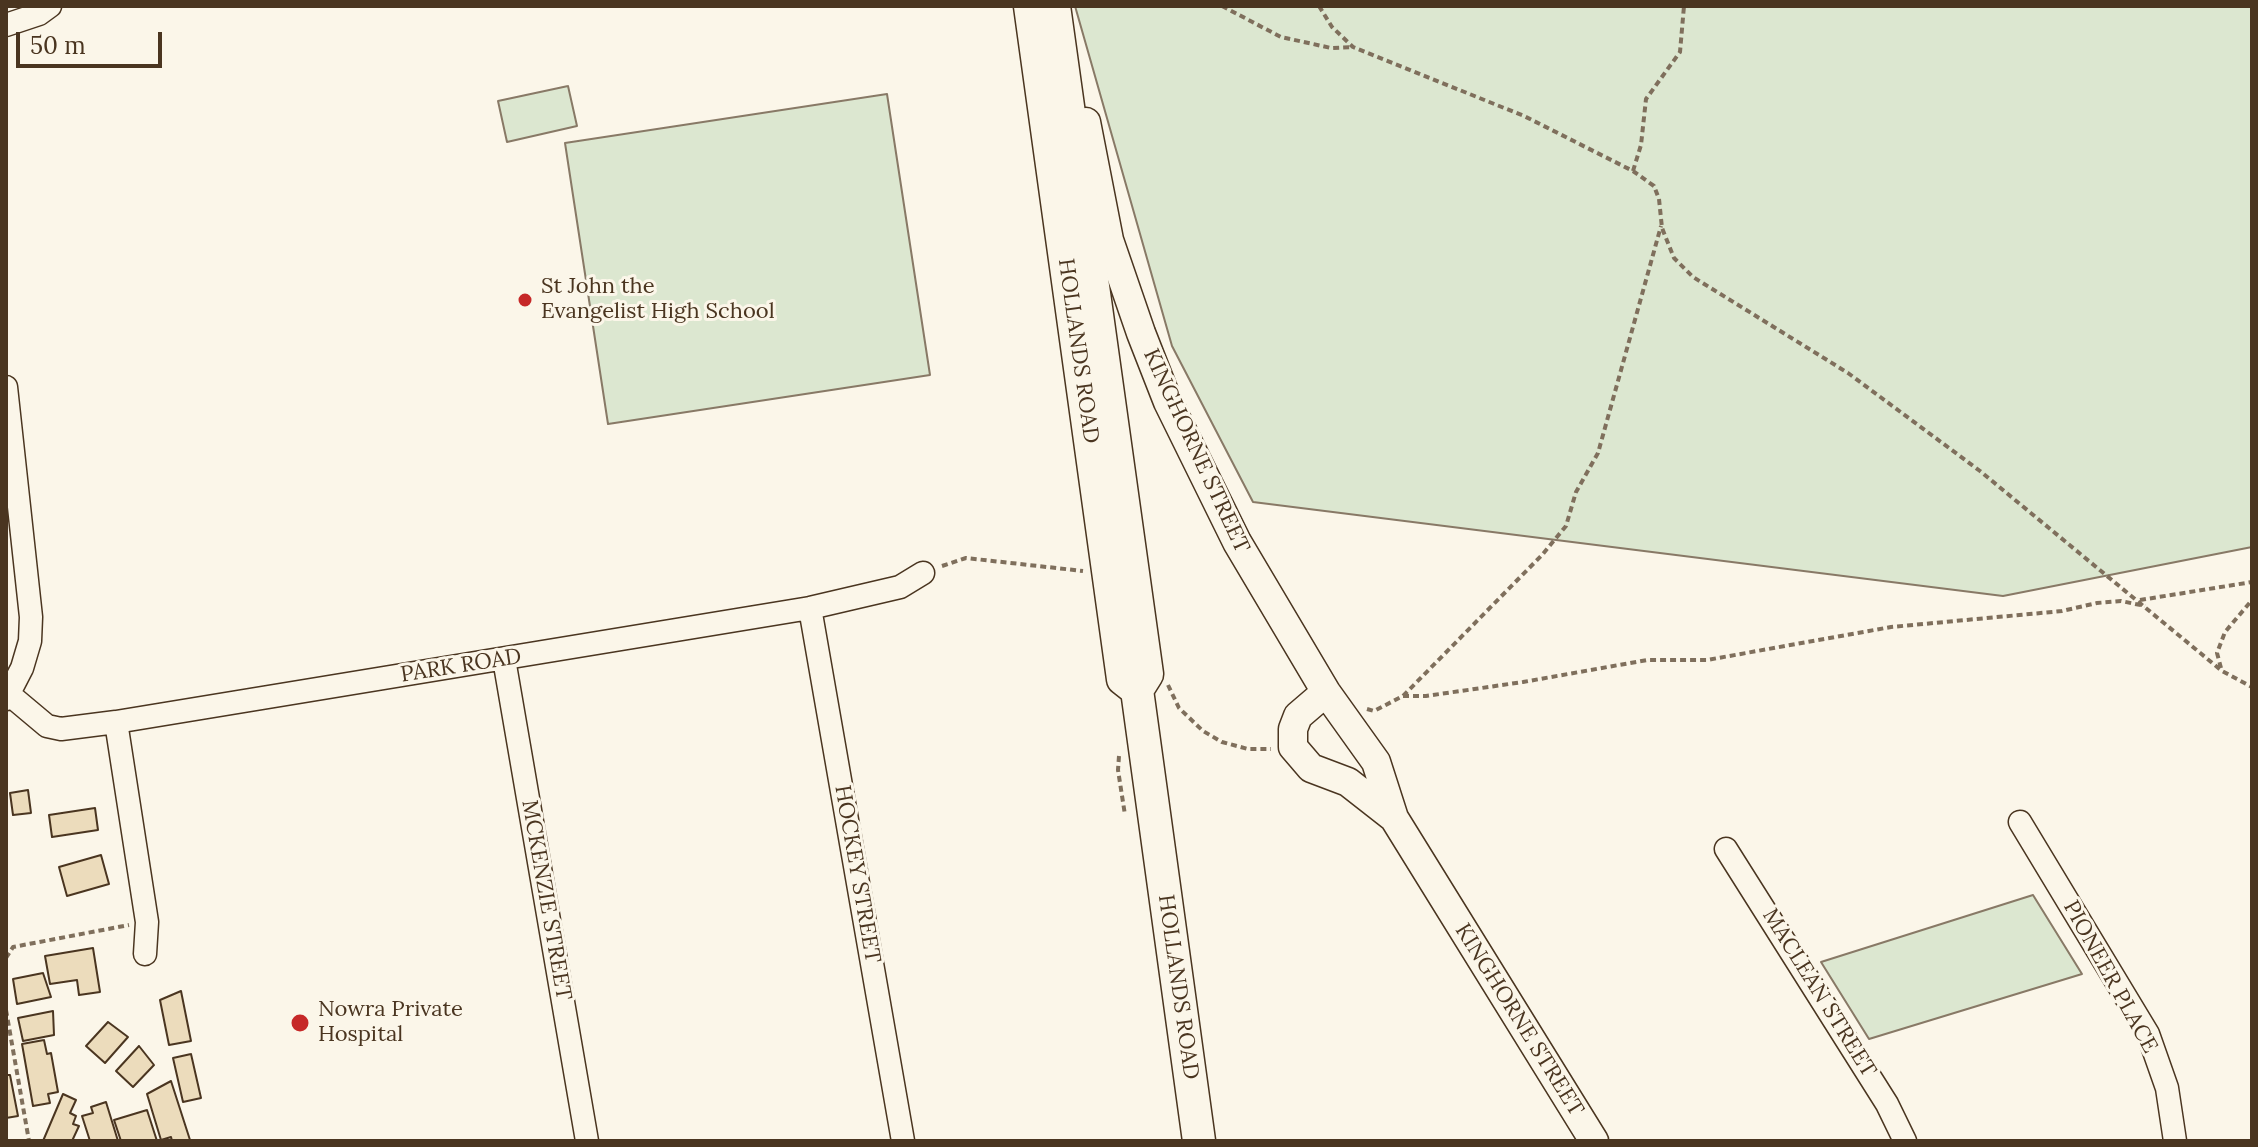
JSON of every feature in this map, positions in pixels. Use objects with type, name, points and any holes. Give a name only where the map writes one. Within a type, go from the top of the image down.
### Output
[{"type":"highway","name":"HOLLANDS ROAD","points":[[1030,6],[1123,679],[1150,683]]},
{"type":"highway","name":"HOLLANDS ROAD","points":[[1054,6],[1150,683],[1199,1141]]},
{"type":"main road","name":"KINGHORNE STREET","points":[[1069,6],[1096,181],[1109,240],[1168,402],[1237,542],[1326,692],[1376,762],[1394,818],[1594,1141]]},
{"type":"main road","points":[[1293,747],[1293,729],[1298,716],[1326,692]]},
{"type":"main road","name":"KINGHORNE STREET","points":[[1293,747],[1311,768],[1348,782],[1394,818]]},
{"type":"street","points":[[10,18],[50,6]]},
{"type":"street","points":[[6,387],[31,617],[30,641],[8,697]]},
{"type":"street","name":"PARK ROAD","points":[[8,697],[47,726],[61,729],[116,722],[810,608],[900,587],[923,573]]},
{"type":"street","name":"HOCKEY STREET","points":[[810,608],[903,1141]]},
{"type":"street","name":"MCKENZIE STREET","points":[[504,659],[587,1141]]},
{"type":"street","points":[[116,722],[147,922],[145,954]]},
{"type":"street","name":"PIONEER PLACE","points":[[2020,822],[2148,1034],[2167,1088],[2175,1141]]},
{"type":"street","name":"MACLEAN STREET","points":[[1726,849],[1887,1104],[1905,1141]]},
{"type":"path","points":[[1222,6],[1281,37],[1331,48],[1353,47]]},
{"type":"path","points":[[1319,6],[1332,27],[1353,47],[1524,116],[1633,171],[1654,186],[1674,258],[1693,277],[1848,373],[1980,471],[2140,600],[2222,671],[2252,687]]},
{"type":"path","points":[[1633,171],[1641,145],[1646,99],[1680,52],[1684,6]]},
{"type":"path","points":[[1362,708],[1374,711],[1403,696],[1566,526],[1576,492],[1598,453],[1662,222]]},
{"type":"path","points":[[923,573],[966,558],[1092,572]]},
{"type":"path","points":[[2140,600],[2252,582]]},
{"type":"path","points":[[2222,671],[2217,653],[2225,632],[2252,600]]},
{"type":"path","points":[[1403,696],[1426,696],[1523,682],[1647,660],[1707,660],[1891,627],[2062,611],[2121,601],[2147,606]]},
{"type":"path","points":[[1150,683],[1203,731],[1222,742],[1248,749],[1293,747]]},
{"type":"path","points":[[6,958],[13,947],[147,922]]},
{"type":"path","points":[[6,1010],[29,1141]]},
{"type":"green space","points":[[1075,6],[2252,6],[2252,547],[2003,596],[1253,502],[1172,346]]},
{"type":"green space","points":[[568,86],[577,126],[507,142],[498,101]]},
{"type":"green space","points":[[887,94],[930,375],[608,424],[565,143]]},
{"type":"green space","points":[[2033,895],[2082,974],[1869,1039],[1821,962]]},
{"type":"building","points":[[28,790],[31,813],[13,815],[10,793]]},
{"type":"building","points":[[95,808],[98,830],[52,837],[49,815]]},
{"type":"building","points":[[101,855],[109,884],[67,896],[59,867]]},
{"type":"building","points":[[93,948],[100,992],[79,995],[77,980],[50,984],[45,956]]},
{"type":"building","points":[[43,973],[51,997],[17,1004],[13,979]]},
{"type":"building","points":[[181,991],[191,1041],[169,1045],[160,1000]]},
{"type":"building","points":[[53,1011],[54,1035],[23,1041],[18,1018]]},
{"type":"building","points":[[108,1022],[128,1037],[105,1063],[86,1046]]},
{"type":"building","points":[[44,1040],[47,1054],[51,1053],[58,1092],[48,1094],[50,1103],[33,1106],[22,1044]]},
{"type":"building","points":[[139,1046],[154,1065],[133,1087],[116,1071]]},
{"type":"building","points":[[191,1054],[201,1098],[183,1102],[173,1058]]},
{"type":"building","points":[[6,1075],[10,1075],[18,1116],[6,1118]]},
{"type":"building","points":[[171,1081],[188,1141],[172,1141],[171,1137],[161,1140],[147,1094]]},
{"type":"building","points":[[63,1094],[76,1100],[70,1113],[76,1116],[73,1124],[79,1126],[72,1141],[43,1141]]},
{"type":"building","points":[[106,1102],[118,1141],[90,1141],[82,1116],[93,1113],[91,1107]]},
{"type":"building","points":[[147,1110],[157,1141],[121,1141],[114,1120]]},
{"type":"place","name":"St John the Evangelist High School","points":[[525,300]]},
{"type":"place","name":"Nowra Private Hospital","points":[[300,1023]]}]
